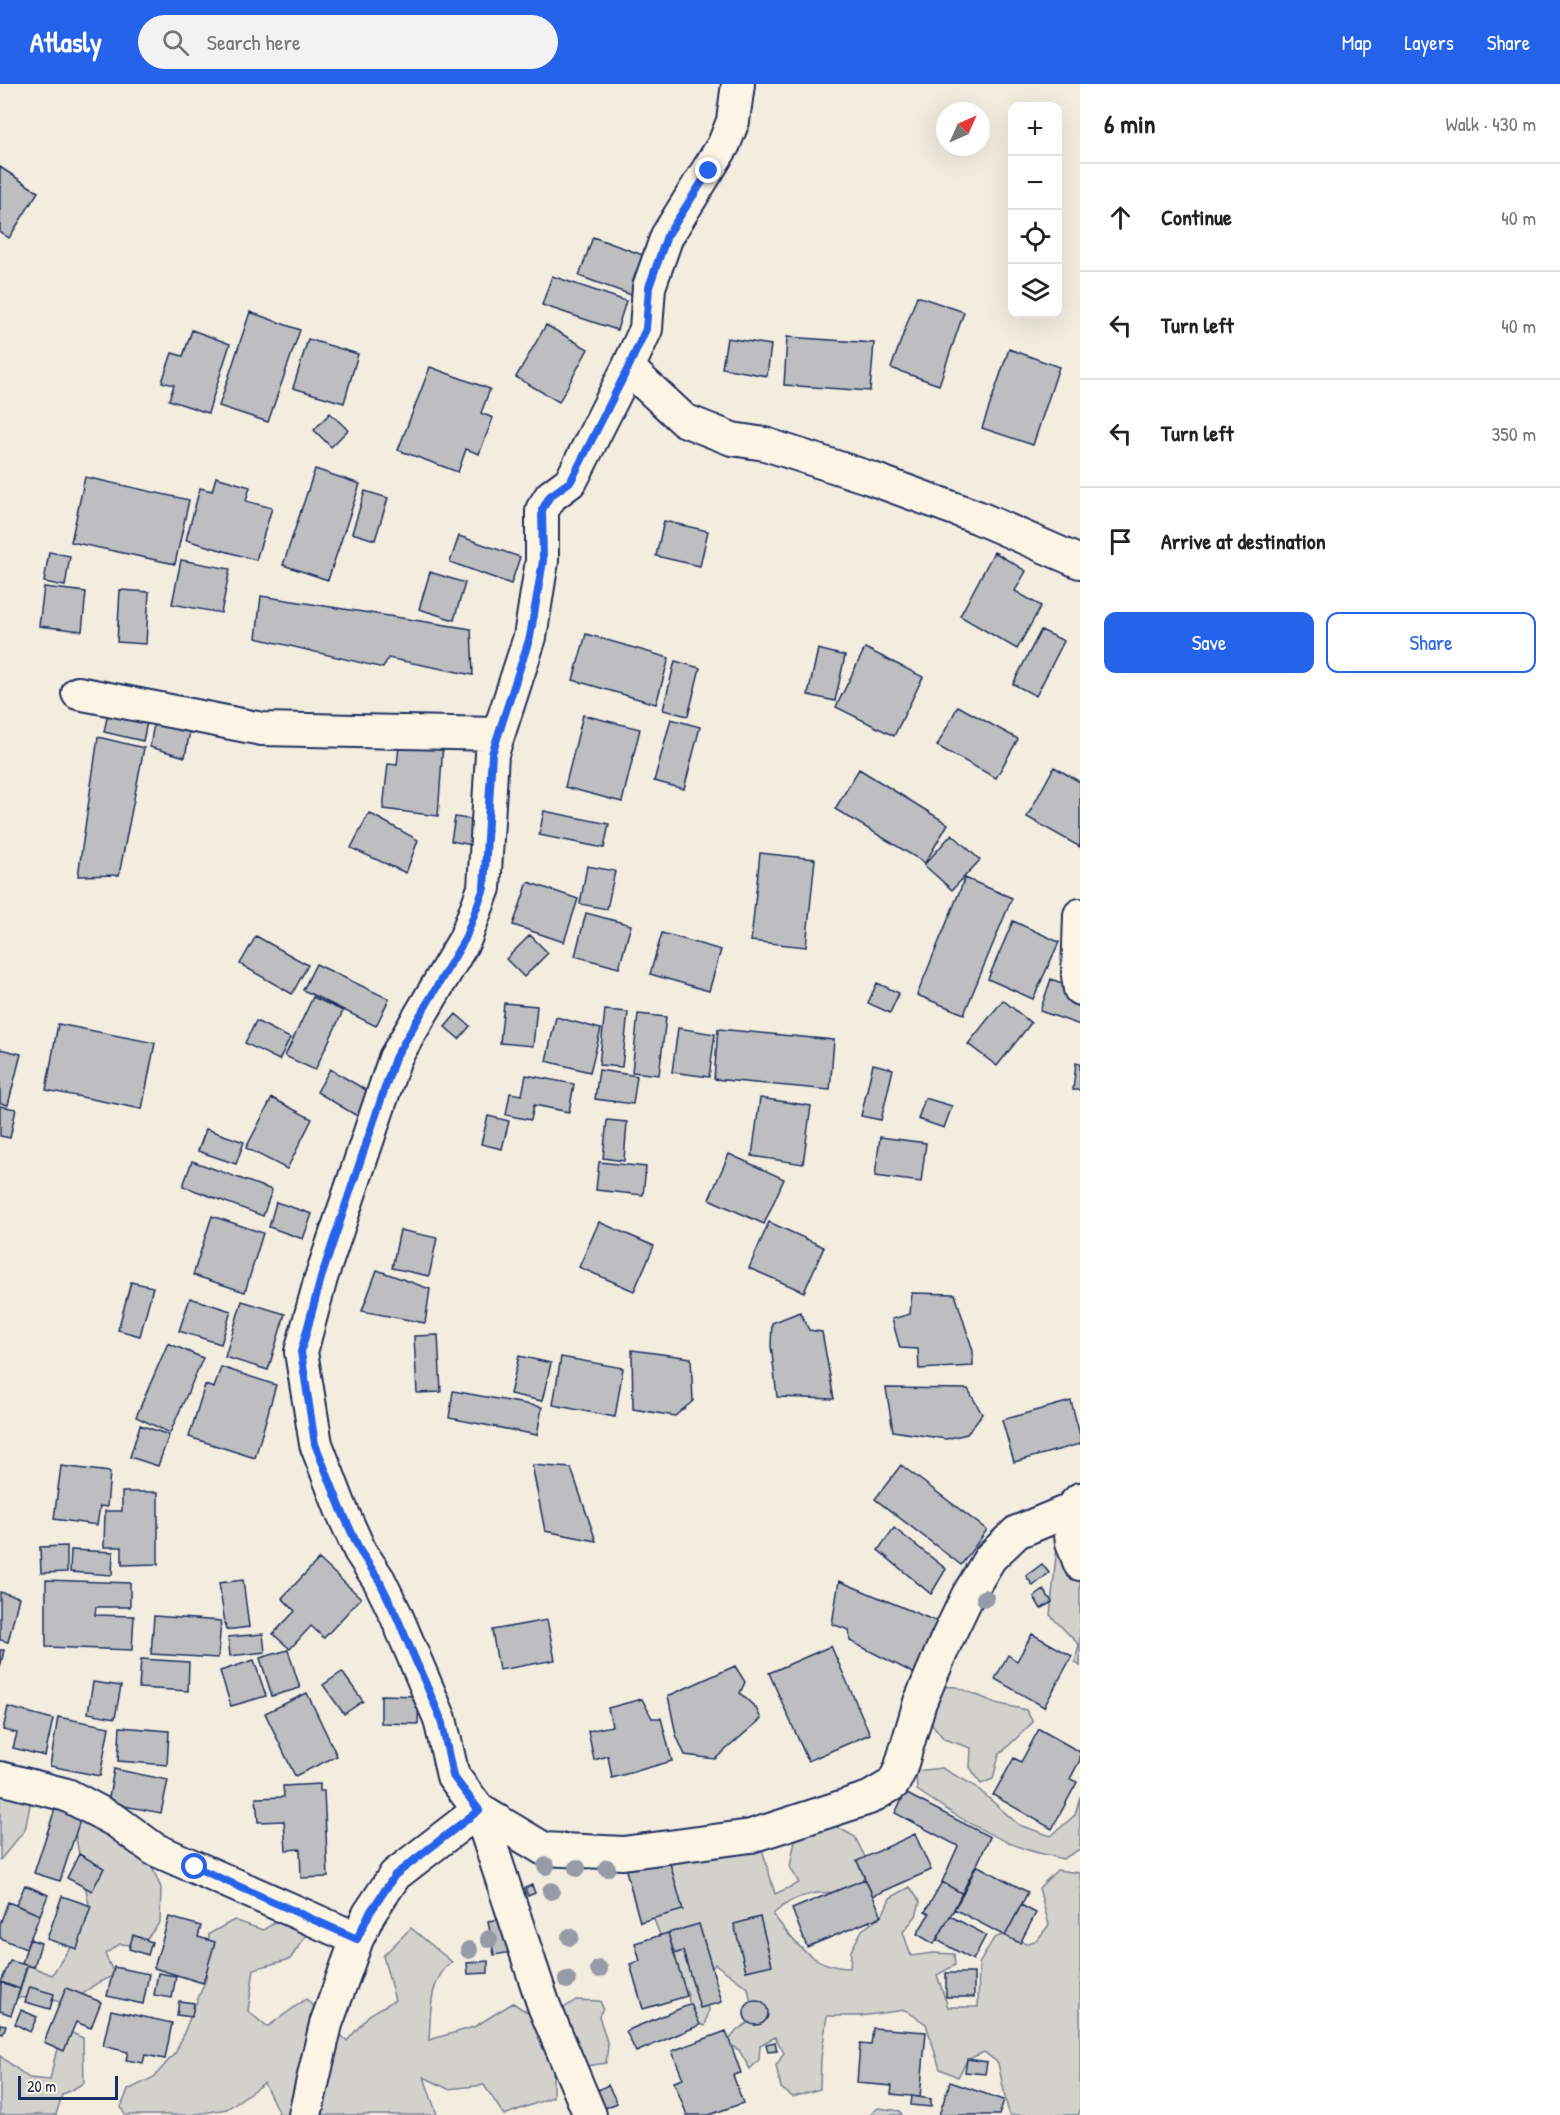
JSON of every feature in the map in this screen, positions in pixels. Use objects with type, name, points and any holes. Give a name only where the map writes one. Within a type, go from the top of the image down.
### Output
[{"type":"street","points":[[590,2115],[544,2006],[479,1810],[453,1776],[441,1719],[396,1615],[379,1580],[360,1551],[315,1444],[301,1352],[321,1278],[395,1058],[465,939],[484,888],[492,754],[530,637],[543,561],[542,510],[550,496],[571,481],[646,329],[649,287],[667,236],[724,144],[733,121],[738,84]]},
{"type":"street","points":[[628,368],[684,420],[732,439],[765,444],[870,478],[977,517],[1080,562]]},
{"type":"street","points":[[78,693],[262,729],[498,734]]},
{"type":"street","points":[[1080,915],[1078,975],[1080,989]]},
{"type":"street","points":[[479,1810],[544,1849],[623,1853],[751,1836],[869,1798],[893,1784],[900,1770],[920,1702],[968,1595],[990,1558],[1017,1532],[1076,1508],[1072,1542],[1080,1564]]},
{"type":"street","points":[[0,1778],[67,1795],[116,1821],[154,1849],[357,1939]]},
{"type":"street","points":[[305,2115],[326,2024],[357,1939],[369,1914],[395,1875],[479,1810]]},
{"type":"shaded area","points":[[1080,1535],[1080,1666],[1075,1662],[1079,1645],[1050,1615],[1057,1546]]},
{"type":"shaded area","points":[[935,1686],[957,1687],[996,1703],[1026,1710],[1033,1722],[999,1755],[993,1779],[981,1784],[970,1767],[971,1748],[944,1739],[927,1718]]},
{"type":"shaded area","points":[[942,1768],[975,1786],[1019,1825],[1051,1836],[1075,1815],[1080,1797],[1080,1849],[1063,1859],[1022,1848],[981,1829],[917,1790],[916,1771]]},
{"type":"shaded area","points":[[0,1772],[34,1785],[25,1830],[0,1860]]},
{"type":"shaded area","points":[[82,1809],[139,1837],[161,1888],[160,1922],[141,1946],[120,1944],[105,1954],[115,1976],[92,1987],[72,2005],[40,1997],[18,1998],[28,1965],[52,1975],[74,1941],[89,1905],[75,1833]]},
{"type":"shaded area","points":[[832,1824],[855,1837],[870,1867],[854,1893],[811,1894],[782,1906],[773,1914],[805,1952],[825,1964],[850,1968],[851,1951],[862,1930],[882,1916],[890,1898],[910,1887],[920,1902],[916,1916],[903,1932],[911,1956],[933,1953],[954,1954],[955,1965],[937,1975],[948,2007],[978,2007],[979,1964],[994,1938],[1011,1932],[1025,1944],[1037,1940],[1049,1925],[1039,1888],[1057,1870],[1080,1873],[1080,2111],[1078,2115],[1009,2115],[998,2063],[984,2052],[967,2060],[958,2077],[940,2069],[926,2024],[905,2010],[860,2016],[827,2016],[821,2058],[820,2089],[793,2097],[781,2088],[776,2066],[784,2053],[775,2037],[760,2045],[759,2060],[750,2069],[739,2050],[727,2043],[737,2030],[754,2019],[748,1988],[715,1964],[703,1980],[709,2010],[705,2026],[691,2021],[688,1994],[668,1955],[649,1907],[646,1858],[760,1842],[775,1894],[799,1883],[790,1867],[795,1840]]},
{"type":"shaded area","points":[[294,1911],[312,1927],[290,1959],[254,1969],[248,2011],[267,2027],[306,1999],[347,2041],[369,2015],[395,2000],[383,1956],[411,1928],[452,1962],[439,1978],[432,1998],[429,2040],[474,2027],[513,2003],[536,2018],[553,2070],[553,2097],[504,2115],[484,2085],[448,2089],[424,2077],[437,2115],[280,2115],[264,2083],[227,2109],[191,2115],[125,2115],[121,2107],[128,2090],[154,2077],[176,2052],[206,1979],[209,1934],[234,1920],[263,1930]]},
{"type":"shaded area","points":[[576,2000],[600,2001],[603,2008],[599,2016],[608,2045],[606,2063],[587,2066],[561,2029],[561,2010]]},
{"type":"shaded area","points":[[70,2032],[83,2038],[84,2083],[62,2095],[56,2115],[0,2115],[0,2056],[29,2078],[50,2080],[56,2052]]},
{"type":"shaded area","points":[[878,2108],[900,2111],[902,2115],[870,2115]]},
{"type":"building","points":[[0,167],[38,192],[9,238],[0,232]]},
{"type":"building","points":[[593,237],[651,258],[637,297],[579,276]]},
{"type":"building","points":[[552,276],[626,301],[617,330],[542,305]]},
{"type":"building","points":[[917,296],[964,312],[939,385],[891,368]]},
{"type":"building","points":[[250,312],[300,330],[268,422],[219,406]]},
{"type":"building","points":[[546,325],[588,349],[559,402],[516,377]]},
{"type":"building","points":[[192,330],[230,344],[208,413],[169,400],[174,385],[162,382],[172,353],[183,356]]},
{"type":"building","points":[[787,337],[874,343],[870,391],[784,385]]},
{"type":"building","points":[[727,338],[771,345],[767,376],[722,368]]},
{"type":"building","points":[[308,339],[358,354],[344,403],[293,388]]},
{"type":"building","points":[[1009,349],[1059,367],[1033,445],[982,428]]},
{"type":"building","points":[[430,367],[490,389],[481,413],[493,418],[479,454],[466,449],[458,472],[398,450]]},
{"type":"building","points":[[330,413],[348,430],[331,447],[314,430]]},
{"type":"building","points":[[315,469],[360,484],[328,580],[283,565]]},
{"type":"building","points":[[85,477],[189,500],[175,564],[71,542]]},
{"type":"building","points":[[216,477],[250,487],[246,501],[272,508],[256,560],[186,540],[200,488],[212,491]]},
{"type":"building","points":[[365,491],[388,498],[375,540],[352,533]]},
{"type":"building","points":[[664,521],[708,531],[700,566],[656,556]]},
{"type":"building","points":[[459,536],[520,557],[511,584],[450,562]]},
{"type":"building","points":[[49,552],[70,556],[65,586],[44,582]]},
{"type":"building","points":[[994,552],[1026,571],[1015,591],[1041,606],[1017,649],[960,616]]},
{"type":"building","points":[[181,560],[230,569],[221,613],[172,604]]},
{"type":"building","points":[[430,572],[465,583],[454,620],[419,609]]},
{"type":"building","points":[[44,587],[86,592],[82,631],[39,626]]},
{"type":"building","points":[[120,590],[149,592],[146,644],[117,642]]},
{"type":"building","points":[[261,596],[471,629],[473,675],[388,658],[383,668],[256,638]]},
{"type":"building","points":[[1041,630],[1064,641],[1036,696],[1013,684]]},
{"type":"building","points":[[586,634],[669,658],[656,704],[573,680]]},
{"type":"building","points":[[865,648],[923,677],[894,736],[836,707]]},
{"type":"building","points":[[818,649],[845,656],[835,701],[808,695]]},
{"type":"building","points":[[675,661],[700,668],[688,716],[663,710]]},
{"type":"building","points":[[114,684],[153,693],[143,741],[104,732]]},
{"type":"building","points":[[159,693],[196,699],[185,757],[150,747]]},
{"type":"building","points":[[958,706],[1018,739],[996,778],[937,746]]},
{"type":"building","points":[[583,715],[640,729],[622,802],[565,787]]},
{"type":"building","points":[[411,716],[473,724],[443,744],[438,816],[383,809],[388,764],[397,765],[401,727],[409,728]]},
{"type":"building","points":[[671,719],[700,727],[684,789],[654,781]]},
{"type":"building","points":[[98,737],[144,748],[119,875],[78,876]]},
{"type":"building","points":[[1054,767],[1080,782],[1080,847],[1027,817]]},
{"type":"building","points":[[859,769],[948,824],[925,863],[835,809]]},
{"type":"building","points":[[544,811],[609,824],[604,848],[539,835]]},
{"type":"building","points":[[369,813],[418,840],[406,873],[351,848]]},
{"type":"building","points":[[455,817],[487,822],[483,847],[451,841]]},
{"type":"building","points":[[952,834],[980,860],[952,890],[924,865]]},
{"type":"building","points":[[760,853],[815,859],[806,947],[751,941]]},
{"type":"building","points":[[587,866],[615,871],[607,909],[580,904]]},
{"type":"building","points":[[965,878],[1012,898],[964,1014],[917,995]]},
{"type":"building","points":[[528,882],[578,899],[564,942],[513,925]]},
{"type":"building","points":[[586,913],[631,925],[619,968],[575,956]]},
{"type":"building","points":[[1013,921],[1059,942],[1033,999],[988,979]]},
{"type":"building","points":[[662,933],[721,950],[709,991],[650,974]]},
{"type":"building","points":[[530,935],[548,953],[524,977],[506,959]]},
{"type":"building","points":[[256,936],[308,965],[292,994],[240,964]]},
{"type":"building","points":[[316,964],[389,999],[376,1026],[303,990]]},
{"type":"building","points":[[1051,979],[1080,990],[1080,1025],[1040,1011]]},
{"type":"building","points":[[877,983],[899,993],[890,1013],[868,1003]]},
{"type":"building","points":[[313,997],[343,1011],[315,1070],[285,1056]]},
{"type":"building","points":[[1003,1000],[1031,1023],[997,1066],[968,1044]]},
{"type":"building","points":[[504,1003],[537,1006],[533,1046],[500,1043]]},
{"type":"building","points":[[605,1010],[628,1012],[622,1067],[599,1065]]},
{"type":"building","points":[[456,1014],[470,1026],[459,1039],[445,1027]]},
{"type":"building","points":[[638,1014],[666,1017],[659,1075],[632,1072]]},
{"type":"building","points":[[556,1017],[601,1029],[590,1072],[546,1061]]},
{"type":"building","points":[[256,1021],[290,1038],[279,1060],[245,1043]]},
{"type":"building","points":[[58,1024],[155,1043],[142,1109],[46,1090]]},
{"type":"building","points":[[678,1028],[715,1034],[709,1077],[672,1072]]},
{"type":"building","points":[[718,1029],[834,1040],[830,1090],[714,1079]]},
{"type":"building","points":[[0,1049],[21,1054],[8,1105],[0,1103]]},
{"type":"building","points":[[1076,1063],[1080,1064],[1080,1090],[1073,1090]]},
{"type":"building","points":[[873,1064],[893,1069],[881,1120],[861,1116]]},
{"type":"building","points":[[330,1069],[371,1093],[357,1116],[317,1092]]},
{"type":"building","points":[[599,1070],[637,1076],[633,1104],[595,1099]]},
{"type":"building","points":[[526,1075],[574,1084],[569,1112],[534,1105],[531,1120],[506,1115],[510,1093],[522,1095]]},
{"type":"building","points":[[272,1098],[312,1119],[287,1169],[246,1148]]},
{"type":"building","points":[[760,1098],[811,1106],[803,1164],[752,1156]]},
{"type":"building","points":[[925,1098],[952,1106],[944,1128],[918,1119]]},
{"type":"building","points":[[0,1106],[16,1109],[10,1138],[0,1136]]},
{"type":"building","points":[[488,1116],[509,1121],[502,1149],[481,1144]]},
{"type":"building","points":[[607,1120],[627,1122],[624,1161],[603,1158]]},
{"type":"building","points":[[206,1129],[244,1142],[236,1164],[198,1151]]},
{"type":"building","points":[[880,1137],[926,1143],[921,1182],[875,1176]]},
{"type":"building","points":[[729,1154],[784,1179],[764,1224],[709,1199]]},
{"type":"building","points":[[192,1161],[272,1190],[263,1216],[183,1186]]},
{"type":"building","points":[[599,1162],[646,1167],[643,1195],[596,1190]]},
{"type":"building","points":[[276,1202],[312,1214],[303,1239],[269,1227]]},
{"type":"building","points":[[212,1216],[263,1233],[245,1292],[193,1275]]},
{"type":"building","points":[[599,1222],[654,1246],[634,1291],[579,1267]]},
{"type":"building","points":[[769,1222],[824,1247],[804,1292],[749,1268]]},
{"type":"building","points":[[400,1230],[437,1238],[429,1276],[392,1268]]},
{"type":"building","points":[[377,1270],[430,1289],[425,1323],[362,1311]]},
{"type":"building","points":[[131,1282],[153,1287],[140,1336],[118,1330]]},
{"type":"building","points":[[912,1293],[955,1294],[973,1351],[973,1366],[919,1369],[918,1349],[900,1348],[892,1319],[910,1314]]},
{"type":"building","points":[[190,1298],[231,1311],[221,1344],[179,1331]]},
{"type":"building","points":[[242,1301],[285,1314],[268,1370],[225,1357]]},
{"type":"building","points":[[800,1312],[809,1330],[822,1332],[834,1399],[777,1397],[771,1345],[772,1323]]},
{"type":"building","points":[[438,1335],[441,1392],[417,1393],[414,1336]]},
{"type":"building","points":[[168,1343],[203,1358],[170,1433],[136,1417]]},
{"type":"building","points":[[632,1350],[691,1358],[693,1401],[675,1416],[633,1409]]},
{"type":"building","points":[[519,1356],[551,1363],[542,1401],[510,1394]]},
{"type":"building","points":[[561,1357],[623,1368],[615,1417],[553,1405]]},
{"type":"building","points":[[221,1367],[276,1385],[255,1458],[189,1437],[205,1385],[214,1388]]},
{"type":"building","points":[[886,1388],[968,1389],[982,1414],[967,1434],[946,1439],[893,1431]]},
{"type":"building","points":[[453,1391],[542,1407],[537,1435],[449,1418]]},
{"type":"building","points":[[1071,1401],[1080,1435],[1080,1444],[1014,1462],[1002,1420]]},
{"type":"building","points":[[140,1425],[169,1435],[158,1466],[130,1457]]},
{"type":"building","points":[[532,1465],[571,1468],[596,1541],[545,1531]]},
{"type":"building","points":[[901,1465],[987,1530],[961,1565],[875,1499]]},
{"type":"building","points":[[61,1466],[110,1472],[107,1507],[100,1506],[97,1525],[54,1519]]},
{"type":"building","points":[[122,1492],[158,1492],[158,1564],[122,1565],[122,1547],[104,1547],[105,1511],[122,1511]]},
{"type":"building","points":[[894,1528],[946,1569],[931,1594],[878,1550]]},
{"type":"building","points":[[67,1546],[67,1572],[41,1573],[40,1547]]},
{"type":"building","points":[[71,1550],[113,1552],[112,1575],[70,1572]]},
{"type":"building","points":[[319,1559],[361,1598],[324,1638],[311,1626],[290,1649],[273,1634],[295,1611],[282,1598]]},
{"type":"building","points":[[1042,1564],[1049,1573],[1033,1586],[1026,1576]]},
{"type":"building","points":[[46,1580],[130,1583],[130,1607],[96,1607],[95,1615],[134,1616],[132,1650],[46,1647]]},
{"type":"building","points":[[243,1580],[249,1627],[226,1630],[219,1583]]},
{"type":"building","points":[[839,1581],[938,1622],[923,1678],[850,1641],[849,1630],[832,1624]]},
{"type":"building","points":[[1044,1590],[1052,1602],[1041,1609],[1034,1597]]},
{"type":"building","points":[[0,1592],[19,1597],[8,1642],[0,1640]]},
{"type":"building","points":[[154,1616],[221,1621],[218,1658],[151,1654]]},
{"type":"building","points":[[547,1620],[555,1660],[499,1670],[492,1630]]},
{"type":"building","points":[[263,1634],[265,1652],[230,1656],[228,1637]]},
{"type":"building","points":[[1032,1634],[1072,1656],[1044,1707],[995,1679],[1008,1655],[1017,1661]]},
{"type":"building","points":[[831,1646],[870,1734],[808,1761],[769,1673]]},
{"type":"building","points":[[0,1650],[4,1650],[0,1668]]},
{"type":"building","points":[[288,1650],[300,1688],[272,1696],[260,1658]]},
{"type":"building","points":[[141,1659],[189,1662],[188,1691],[139,1688]]},
{"type":"building","points":[[254,1660],[266,1696],[231,1706],[220,1671]]},
{"type":"building","points":[[735,1666],[745,1682],[740,1693],[756,1708],[761,1719],[715,1759],[685,1755],[676,1735],[668,1696]]},
{"type":"building","points":[[342,1672],[363,1701],[344,1714],[323,1685]]},
{"type":"building","points":[[93,1682],[121,1686],[115,1718],[88,1713]]},
{"type":"building","points":[[307,1693],[337,1756],[295,1776],[265,1713]]},
{"type":"building","points":[[381,1695],[419,1696],[418,1724],[381,1723]]},
{"type":"building","points":[[642,1699],[652,1718],[661,1718],[672,1761],[612,1778],[608,1756],[594,1760],[588,1731],[612,1726],[608,1708]]},
{"type":"building","points":[[8,1707],[53,1719],[45,1756],[13,1748],[17,1733],[3,1730]]},
{"type":"building","points":[[58,1717],[109,1727],[100,1776],[50,1766]]},
{"type":"building","points":[[120,1727],[169,1731],[167,1765],[118,1761]]},
{"type":"building","points":[[1039,1729],[1080,1752],[1080,1760],[1070,1779],[1077,1782],[1052,1829],[993,1795],[1014,1758],[1021,1762]]},
{"type":"building","points":[[114,1769],[168,1780],[161,1813],[108,1803]]},
{"type":"building","points":[[320,1784],[320,1791],[324,1791],[328,1877],[301,1878],[300,1849],[286,1850],[284,1821],[258,1822],[256,1798],[284,1797],[283,1786]]},
{"type":"building","points":[[905,1793],[990,1837],[963,1894],[942,1882],[958,1846],[895,1813]]},
{"type":"building","points":[[57,1803],[83,1811],[60,1881],[34,1873]]},
{"type":"building","points":[[915,1834],[931,1870],[873,1896],[857,1861]]},
{"type":"building","points":[[663,1838],[683,1910],[640,1922],[624,1863]]},
{"type":"building","points":[[79,1854],[104,1868],[92,1891],[67,1878]]},
{"type":"building","points":[[976,1865],[1028,1892],[1005,1936],[954,1909]]},
{"type":"building","points":[[865,1879],[882,1916],[807,1947],[792,1909]]},
{"type":"building","points":[[942,1882],[963,1894],[934,1944],[917,1934],[929,1914],[925,1912]]},
{"type":"building","points":[[25,1885],[48,1895],[40,1915],[16,1905]]},
{"type":"building","points":[[532,1885],[535,1893],[528,1896],[525,1888]]},
{"type":"building","points":[[62,1896],[91,1906],[77,1949],[47,1939]]},
{"type":"building","points":[[8,1902],[40,1915],[26,1949],[0,1938],[0,1924]]},
{"type":"building","points":[[1021,1905],[1036,1913],[1020,1943],[1005,1936]]},
{"type":"building","points":[[531,1915],[534,1933],[531,1949],[494,1955],[488,1921]]},
{"type":"building","points":[[950,1916],[986,1935],[973,1960],[937,1940]]},
{"type":"building","points":[[169,1917],[201,1926],[198,1937],[215,1942],[203,1983],[154,1968]]},
{"type":"building","points":[[760,1917],[772,1965],[746,1971],[734,1924]]},
{"type":"building","points":[[699,1924],[722,2002],[700,2008],[683,1951],[674,1954],[668,1933]]},
{"type":"building","points":[[668,1933],[687,1996],[643,2009],[630,1964],[640,1961],[635,1943]]},
{"type":"building","points":[[133,1935],[152,1942],[148,1955],[129,1949]]},
{"type":"building","points":[[29,1939],[41,1943],[34,1967],[22,1964]]},
{"type":"building","points":[[10,1961],[27,1965],[20,1989],[1,1982]]},
{"type":"building","points":[[488,1961],[488,1973],[468,1974],[467,1963]]},
{"type":"building","points":[[114,1967],[149,1974],[143,2004],[107,1996]]},
{"type":"building","points":[[158,1973],[176,1976],[172,1998],[154,1995]]},
{"type":"building","points":[[946,1973],[974,1973],[974,1997],[946,1997]]},
{"type":"building","points":[[1,1982],[20,1989],[11,2015],[0,2011]]},
{"type":"building","points":[[30,1987],[54,1994],[50,2009],[25,2002]]},
{"type":"building","points":[[66,1988],[101,2002],[91,2028],[76,2022],[64,2051],[44,2042]]},
{"type":"building","points":[[179,2001],[194,2003],[192,2017],[177,2015]]},
{"type":"building","points":[[756,2001],[765,2004],[768,2013],[765,2022],[756,2025],[747,2022],[744,2013],[747,2004]]},
{"type":"building","points":[[691,2004],[700,2025],[636,2052],[626,2031]]},
{"type":"building","points":[[21,2010],[37,2017],[30,2032],[15,2024]]},
{"type":"building","points":[[111,2010],[172,2023],[165,2059],[145,2055],[143,2063],[126,2060],[128,2052],[103,2046]]},
{"type":"building","points":[[0,2024],[6,2025],[3,2034],[0,2033]]},
{"type":"building","points":[[873,2028],[926,2032],[920,2097],[891,2094],[892,2086],[857,2083],[860,2044],[871,2045]]},
{"type":"building","points":[[726,2031],[741,2073],[733,2075],[743,2103],[709,2115],[687,2115],[674,2082],[683,2079],[672,2051]]},
{"type":"building","points":[[775,2042],[777,2051],[768,2052],[766,2044]]},
{"type":"building","points":[[967,2059],[987,2062],[985,2074],[965,2072]]},
{"type":"building","points":[[950,2082],[1004,2100],[999,2115],[939,2115]]},
{"type":"building","points":[[608,2085],[617,2103],[598,2111],[590,2094]]},
{"type":"building","points":[[912,2096],[931,2099],[931,2107],[911,2105]]},
{"type":"route","points":[[195,1867],[357,1939],[369,1914],[395,1875],[479,1810],[453,1776],[441,1719],[396,1615],[379,1580],[360,1551],[315,1444],[301,1352],[321,1278],[395,1058],[465,939],[484,888],[492,754],[530,637],[543,561],[542,510],[550,496],[571,481],[628,368],[646,329],[649,287],[667,236],[709,171]]}]
